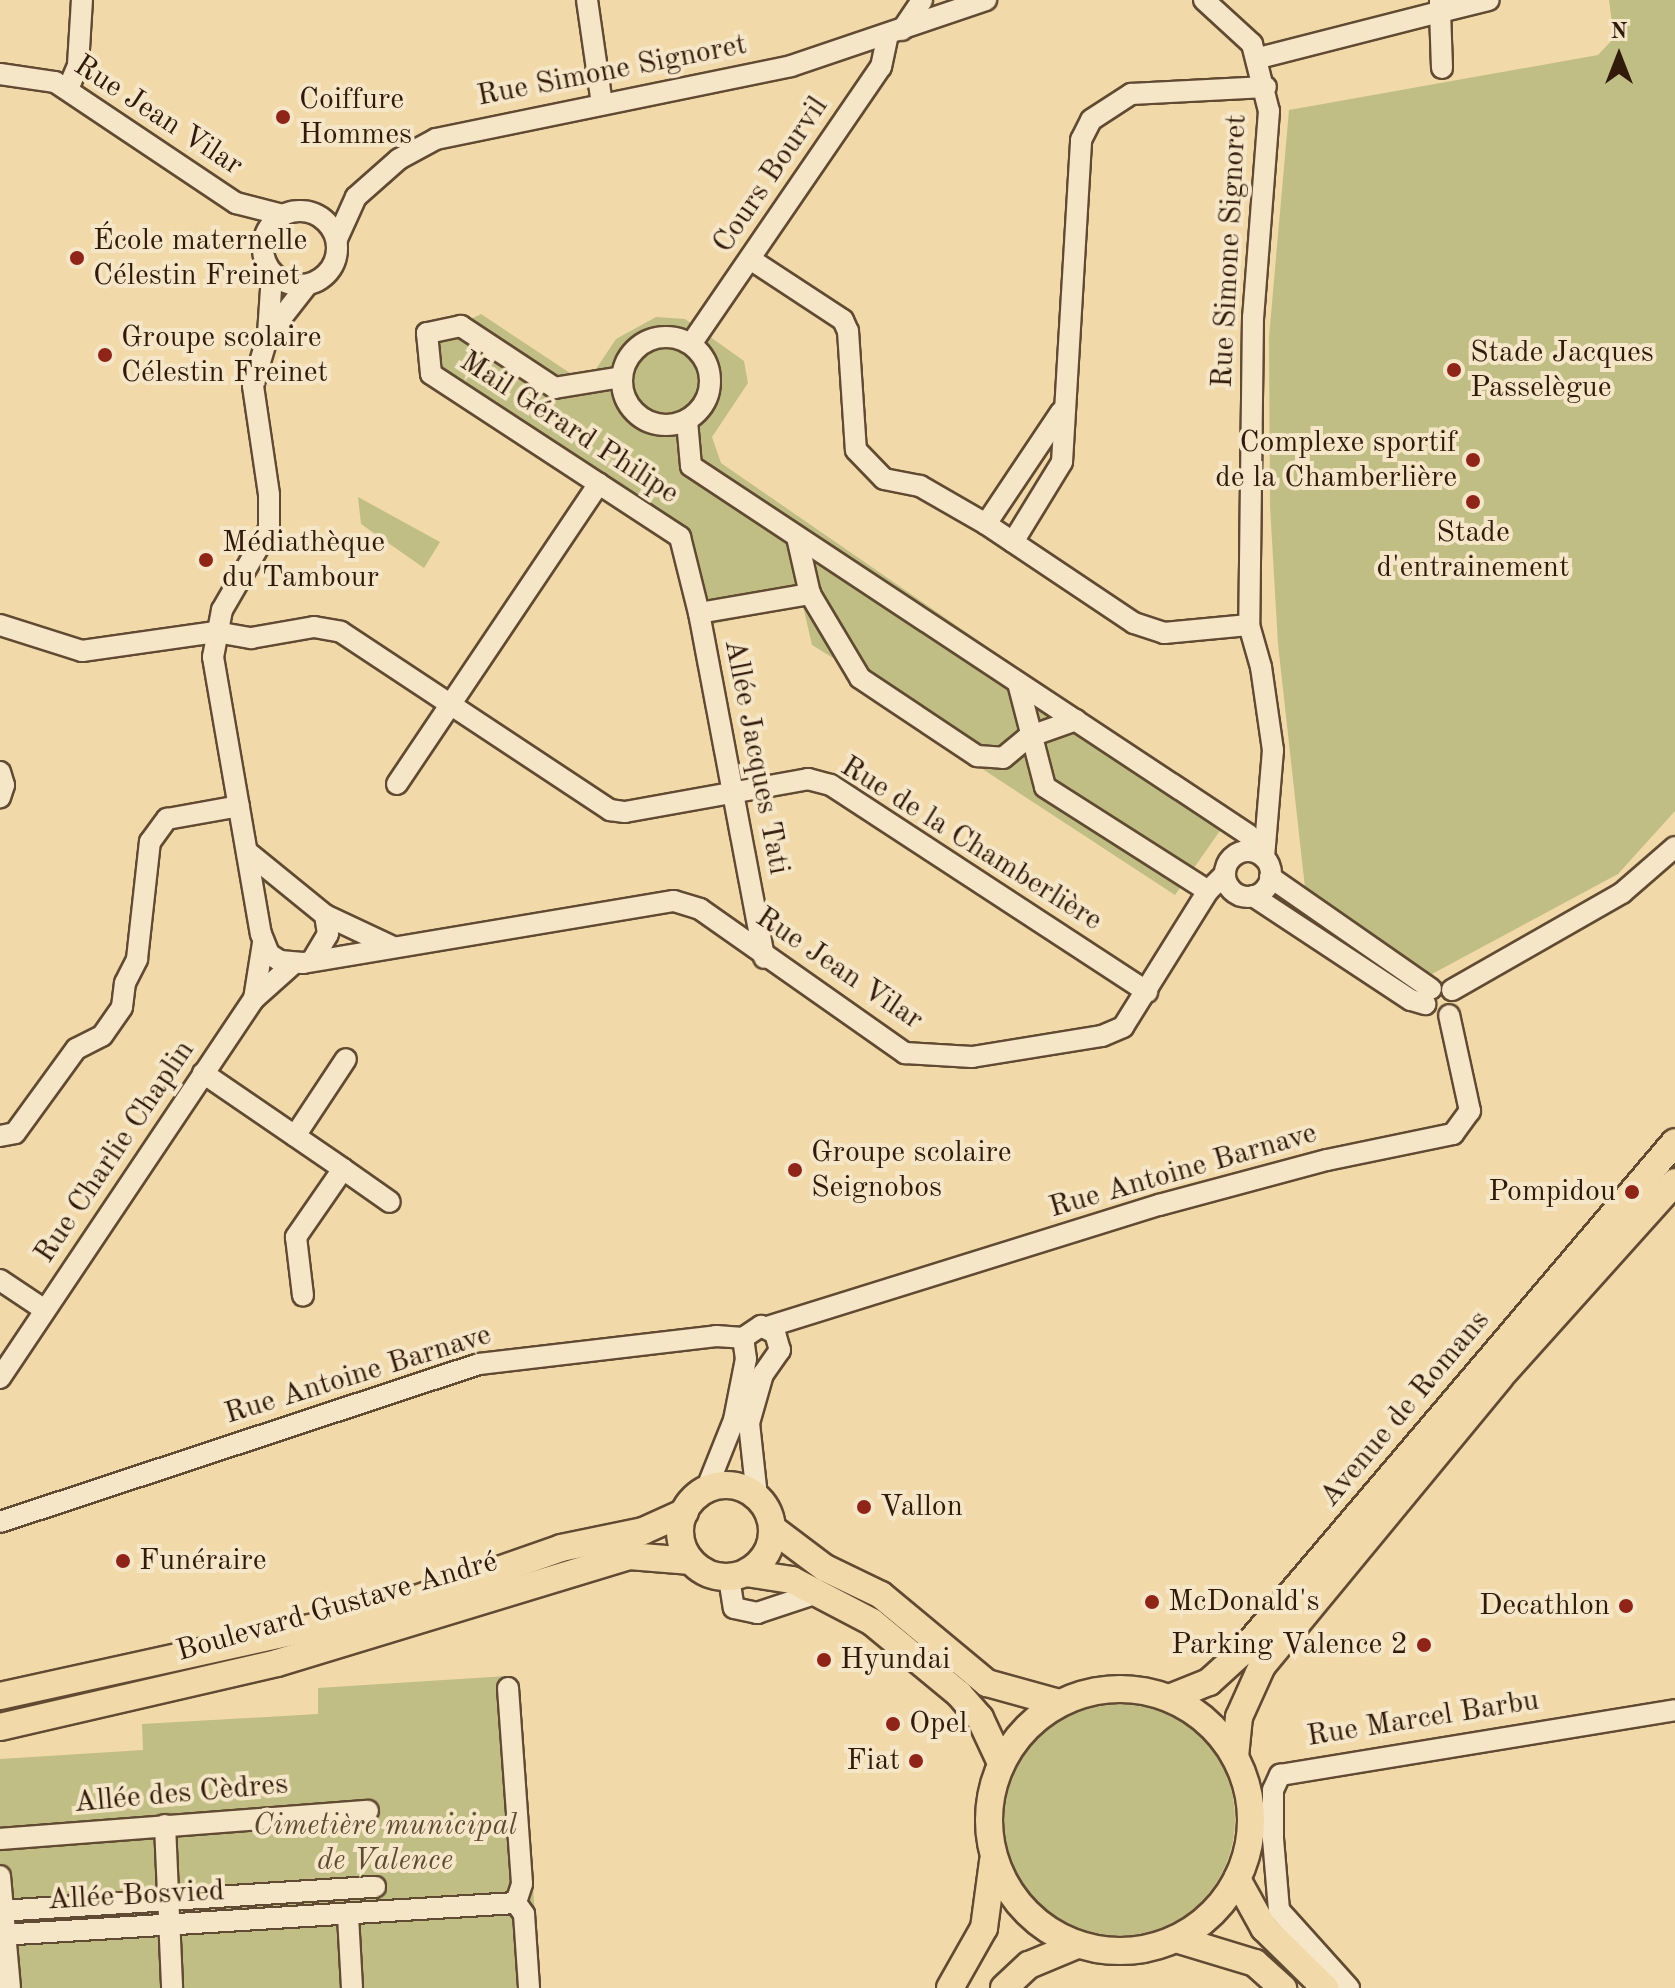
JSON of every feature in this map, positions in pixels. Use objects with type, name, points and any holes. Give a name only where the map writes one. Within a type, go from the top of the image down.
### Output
[{"type":"main road","name":"Avenue de Romans","points":[[1169,1698],[1209,1682],[1241,1653],[1675,1142]]},
{"type":"main road","name":"Avenue de Romans","points":[[1235,1757],[1242,1707],[1262,1666],[1499,1378],[1675,1182]]},
{"type":"main road","points":[[706,1490],[733,1486],[757,1497],[773,1529],[825,1568],[881,1595],[987,1683],[1059,1703],[1125,1689],[1169,1698],[1214,1728],[1235,1757],[1251,1818],[1237,1879],[1212,1914],[1176,1939],[1127,1951],[1077,1945],[1034,1920],[1009,1891],[993,1857]]},
{"type":"main road","name":"Boulevard Gustave André","points":[[0,1696],[373,1614],[561,1548],[643,1531],[685,1512],[706,1490]]},
{"type":"main road","points":[[685,1512],[681,1537],[691,1561]]},
{"type":"main road","points":[[738,1576],[761,1563],[773,1529]]},
{"type":"main road","name":"Boulevard Gustave André","points":[[0,1727],[277,1663],[629,1556],[691,1561],[701,1570],[792,1580],[820,1592],[872,1622],[959,1694],[980,1718],[1001,1763]]},
{"type":"main road","points":[[950,1988],[984,1928],[993,1857],[988,1819],[1001,1763],[1016,1739],[1059,1703]]},
{"type":"main road","points":[[1237,1879],[1264,1928],[1320,1973]]},
{"type":"main road","points":[[1176,1939],[1227,1950],[1255,1963],[1281,1986]]},
{"type":"main road","points":[[1004,1988],[1029,1965],[1077,1945]]},
{"type":"street","points":[[68,89],[78,65],[82,0]]},
{"type":"street","points":[[587,0],[602,104]]},
{"type":"street","name":"Cours Bourvil","points":[[691,344],[881,67],[895,33],[922,0]]},
{"type":"street","name":"Rue Simone Signoret","points":[[312,212],[356,197],[399,159],[436,139],[791,66],[986,0]]},
{"type":"street","name":"Rue Simone Signoret","points":[[1204,0],[1244,32],[1259,58],[1266,87],[1269,136],[1253,317],[1249,625],[1261,667],[1273,750],[1265,814],[1267,868]]},
{"type":"street","points":[[1259,58],[1440,6],[1489,0]]},
{"type":"street","points":[[1440,6],[1442,68]]},
{"type":"street","name":"Rue Jean Vilar","points":[[0,74],[35,75],[68,89],[236,203],[283,215]]},
{"type":"street","points":[[1013,542],[1062,462],[1061,412],[1081,140],[1091,120],[1131,94],[1266,87]]},
{"type":"street","name":"Rue Simone Signoret","points":[[337,239],[356,197]]},
{"type":"street","name":"Rue Jean Vilar","points":[[236,203],[263,242]]},
{"type":"street","points":[[268,335],[307,285],[332,269],[337,239],[332,228],[312,212],[283,215],[263,242],[272,274],[268,335],[253,386],[269,495],[269,529],[233,588],[216,632],[213,677],[249,853],[262,934],[269,954],[292,965]]},
{"type":"street","points":[[750,259],[843,320],[856,450],[867,465],[884,479],[920,486],[986,524],[1134,623],[1164,633],[1249,625]]},
{"type":"street","points":[[272,274],[282,281],[307,285]]},
{"type":"street","name":"Mail Gérard Philipe","points":[[699,613],[680,537],[431,374],[427,333],[461,326],[555,388],[622,377],[623,391],[636,414],[660,426],[687,421],[691,466],[1249,835]]},
{"type":"street","points":[[622,377],[626,363],[647,342],[662,337],[691,344],[708,364],[710,390],[706,403],[687,421]]},
{"type":"street","points":[[986,524],[1061,412]]},
{"type":"street","points":[[397,784],[599,483]]},
{"type":"street","points":[[797,537],[810,594],[860,678],[977,756],[1003,758],[1028,737],[1076,720]]},
{"type":"street","points":[[699,613],[810,594]]},
{"type":"street","name":"Allée Jacques Tati","points":[[699,613],[764,958]]},
{"type":"street","name":"Rue de la Chamberlière","points":[[0,625],[82,651],[216,632],[251,638],[314,627],[341,632],[610,810],[625,812],[808,779],[831,785],[1147,992]]},
{"type":"street","points":[[1018,683],[1028,737],[1045,787],[1208,891]]},
{"type":"street","points":[[0,772],[4,785],[0,797]]},
{"type":"street","points":[[0,1136],[15,1133],[76,1049],[102,1036],[122,1007],[125,983],[137,959],[150,842],[158,830],[167,819],[239,806]]},
{"type":"street","points":[[1265,814],[1238,853],[1267,868],[1428,996],[1437,1017],[1449,1015],[1456,1006],[1452,990]]},
{"type":"street","points":[[1452,990],[1622,893],[1675,847]]},
{"type":"street","points":[[249,853],[297,897],[325,915],[391,946]]},
{"type":"street","name":"Rue Jean Vilar","points":[[292,965],[313,959],[674,901],[700,909],[764,958],[889,1043],[923,1058],[972,1057],[1114,1033],[1147,992],[1208,891],[1224,875],[1238,853]]},
{"type":"street","points":[[1198,910],[1246,896],[1267,868]]},
{"type":"street","points":[[1224,875],[1246,896],[1411,1000],[1428,996],[1442,986],[1452,990]]},
{"type":"street","points":[[262,934],[270,907],[297,897]]},
{"type":"street","points":[[313,959],[326,944],[325,915]]},
{"type":"street","name":"Rue Charlie Chaplin","points":[[254,999],[262,934]]},
{"type":"street","name":"Rue Charlie Chaplin","points":[[0,1378],[254,999],[292,965]]},
{"type":"street","name":"Rue Antoine Barnave","points":[[773,1335],[816,1313],[1159,1205],[1302,1166],[1453,1134],[1470,1111],[1449,1015]]},
{"type":"street","points":[[295,1136],[346,1059]]},
{"type":"street","points":[[203,1073],[390,1202]]},
{"type":"street","points":[[303,1296],[296,1237],[343,1169]]},
{"type":"street","points":[[0,1280],[45,1310]]},
{"type":"street","points":[[706,1490],[728,1442],[750,1330],[773,1335],[777,1356],[767,1364],[749,1423],[757,1497]]},
{"type":"street","name":"Rue Antoine Barnave","points":[[0,1522],[479,1364],[726,1335],[744,1349]]},
{"type":"street","points":[[744,1349],[767,1364]]},
{"type":"street","points":[[738,1576],[734,1608],[757,1613],[820,1592]]},
{"type":"street","points":[[508,1688],[522,1884],[516,1903],[524,1914],[529,1988]]},
{"type":"street","name":"Rue Marcel Barbu","points":[[1349,1988],[1320,1973],[1276,1900],[1273,1790],[1280,1775],[1675,1710]]},
{"type":"street","name":"Allée des Cèdres","points":[[0,1839],[368,1811]]},
{"type":"street","points":[[165,1825],[172,1988]]},
{"type":"street","points":[[0,1876],[7,1982]]},
{"type":"street","points":[[2,1910],[375,1887]]},
{"type":"street","name":"Allée Bosvied","points":[[3,1935],[348,1916],[516,1903]]},
{"type":"street","points":[[348,1916],[352,1988]]},
{"type":"green space","name":"Complexe sportif de la Chamberlière","points":[[1609,0],[1675,0],[1675,811],[1618,874],[1432,974],[1305,888],[1278,644],[1270,506],[1269,337],[1289,110],[1598,55],[1614,38]]},
{"type":"green space","points":[[481,314],[570,373],[592,375],[616,339],[656,317],[685,319],[744,361],[748,383],[712,437],[721,463],[1231,815],[1175,895],[845,679],[846,666],[812,645],[803,606],[692,628],[673,541],[433,386],[434,337]]},
{"type":"green space","points":[[358,497],[440,542],[424,568],[361,524]]},
{"type":"green space","name":"Cimetière municipal de Valence","points":[[507,1676],[519,1683],[540,1988],[0,1988],[0,1759],[143,1750],[142,1724],[318,1714],[318,1688]]},
{"type":"green space","points":[[1117,1701],[1162,1710],[1200,1736],[1226,1774],[1235,1819],[1226,1864],[1200,1902],[1162,1928],[1117,1937],[1072,1928],[1034,1902],[1008,1864],[999,1819],[1008,1774],[1034,1736],[1072,1710]]},
{"type":"place","name":"Coiffure Hommes","points":[[283,117]]},
{"type":"place","name":"École maternelle Célestin Freinet","points":[[77,258]]},
{"type":"place","name":"Groupe scolaire Célestin Freinet","points":[[105,355]]},
{"type":"place","name":"Stade Jacques Passelègue","points":[[1454,370]]},
{"type":"place","name":"Complexe sportif de la Chamberlière","points":[[1473,460]]},
{"type":"place","name":"Stade d'entrainement","points":[[1473,502]]},
{"type":"place","name":"Médiathèque du Tambour","points":[[206,560]]},
{"type":"place","name":"Groupe scolaire Seignobos","points":[[795,1170]]},
{"type":"place","name":"Pompidou","points":[[1632,1192]]},
{"type":"place","name":"Vallon","points":[[864,1507]]},
{"type":"place","name":"Funéraire","points":[[123,1561]]},
{"type":"place","name":"McDonald's","points":[[1152,1602]]},
{"type":"place","name":"Decathlon","points":[[1626,1606]]},
{"type":"place","name":"Parking Valence 2","points":[[1424,1645]]},
{"type":"place","name":"Hyundai","points":[[824,1660]]},
{"type":"place","name":"Opel","points":[[893,1724]]},
{"type":"place","name":"Fiat","points":[[916,1761]]}]
